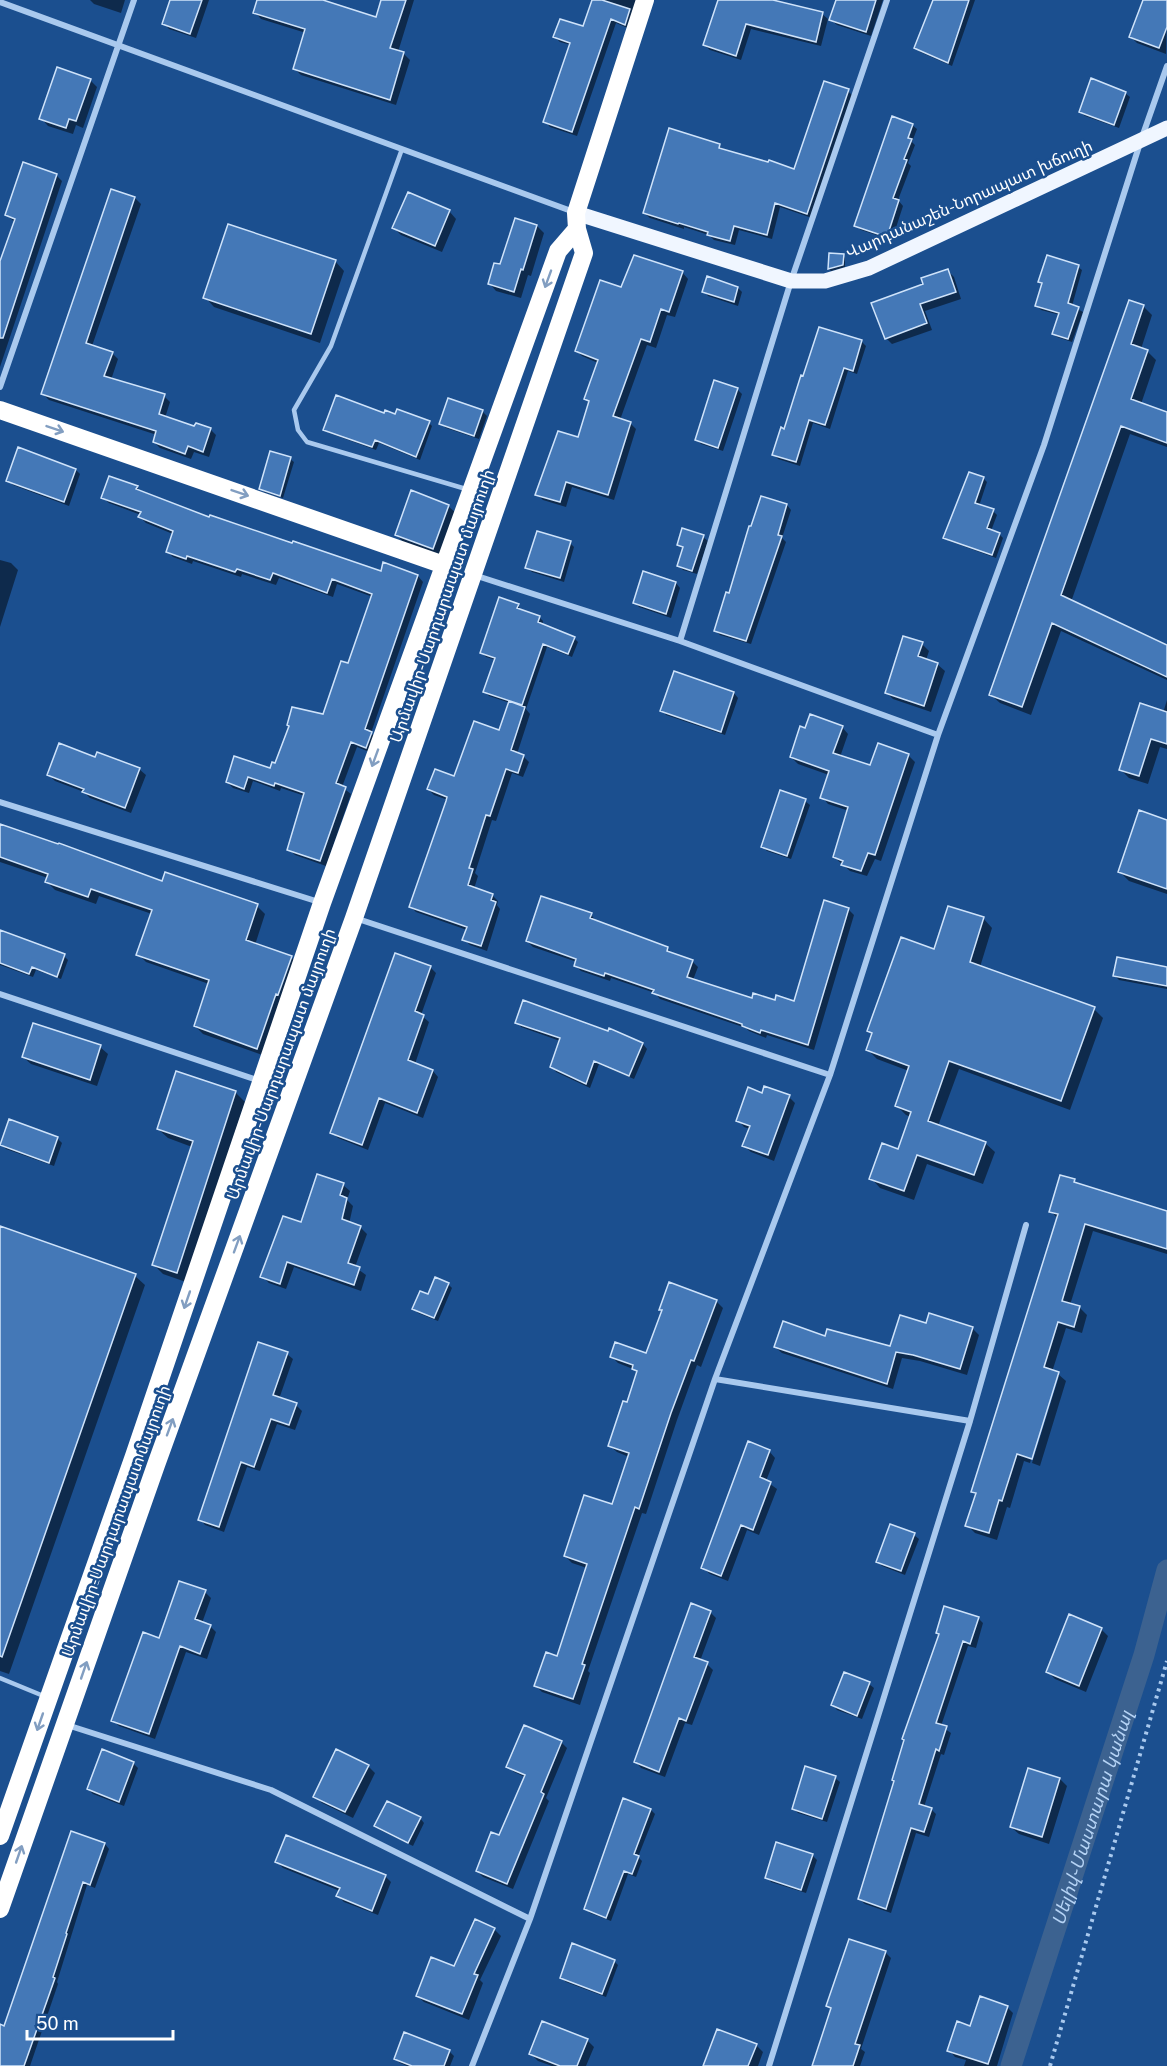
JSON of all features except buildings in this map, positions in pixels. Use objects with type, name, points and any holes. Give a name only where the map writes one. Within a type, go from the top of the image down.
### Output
[{"type":"highway","name":"Արմավիր-Սարդարապատ մայրուղի","points":[[0,1836],[134,1456],[322,903],[558,251],[577,221],[645,0]]},
{"type":"highway","name":"Արմավիր-Սարդարապատ մայրուղի","points":[[0,1909],[474,575],[584,253],[577,221]]},
{"type":"highway","name":"Արմավիր-Սարդարապատ մայրուղի","points":[[0,410],[444,565]]},
{"type":"highway","points":[[134,1456],[156,1466]]},
{"type":"main road","name":"Վարդանաշեն-Նորապատ խճուղի","points":[[577,221],[791,281],[825,281],[869,267],[1167,128]]},
{"type":"street","points":[[0,387],[134,0]]},
{"type":"street","points":[[680,641],[791,281],[887,0]]},
{"type":"street","points":[[0,2],[402,149],[577,221]]},
{"type":"street","points":[[472,2066],[530,1919],[715,1379],[830,1075],[938,735],[1044,445],[1141,140],[1167,66]]},
{"type":"street","points":[[474,575],[680,641],[938,735]]},
{"type":"street","points":[[0,802],[322,903]]},
{"type":"street","points":[[354,918],[830,1075]]},
{"type":"street","points":[[0,994],[261,1081]]},
{"type":"street","points":[[769,2066],[970,1421],[1026,1225]]},
{"type":"street","points":[[715,1379],[970,1421]]},
{"type":"street","points":[[64,1725],[271,1790],[530,1919]]},
{"type":"lane","points":[[402,149],[331,346],[294,410],[298,430],[306,442],[471,491]]},
{"type":"lane","points":[[0,1678],[48,1698]]},
{"type":"path","points":[[1050,2066],[1167,1661]]},
{"type":"waterway","name":"Սելիվ֊Մաստարա կանալ","points":[[1011,2066],[1144,1655],[1167,1570]]}]
